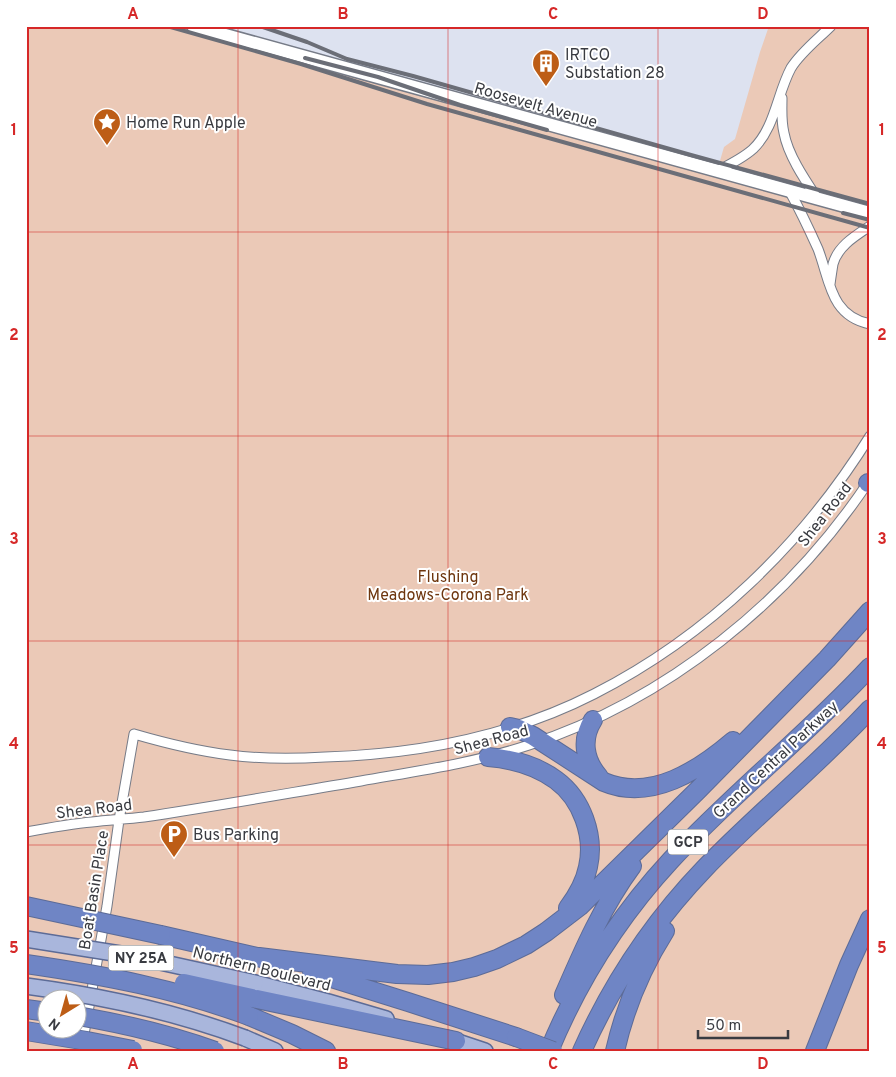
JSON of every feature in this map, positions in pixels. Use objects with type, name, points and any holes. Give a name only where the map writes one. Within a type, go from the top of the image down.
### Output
[{"type":"highway","points":[[259,957],[396,974],[434,975],[467,970],[497,960],[526,945],[580,906],[698,790],[869,612]]},
{"type":"highway","name":"Grand Central Parkway","points":[[551,1051],[567,1012],[592,966],[628,912],[656,877],[701,829],[870,667]]},
{"type":"highway","points":[[510,727],[524,731],[542,741],[594,776],[610,784],[631,789],[650,787],[669,782],[693,771],[728,746],[804,681]]},
{"type":"highway","name":"Grand Central Parkway","points":[[582,1051],[613,992],[648,936],[675,902],[720,853],[832,748],[870,709]]},
{"type":"highway","points":[[593,720],[586,735],[586,750],[594,771],[601,779],[610,784]]},
{"type":"highway","points":[[488,757],[521,763],[552,777],[562,784],[570,794],[585,822],[590,853],[589,866],[577,894],[566,912],[546,932]]},
{"type":"highway","points":[[541,1051],[583,952],[611,898],[637,860],[698,790]]},
{"type":"highway","points":[[615,1051],[629,1000],[647,961],[683,904],[720,853]]},
{"type":"highway","points":[[26,906],[259,957],[366,988],[516,1037],[551,1051]]},
{"type":"highway","points":[[26,915],[94,923],[161,935]]},
{"type":"highway","points":[[815,1051],[846,972],[870,919]]},
{"type":"highway","points":[[26,963],[85,967],[253,990],[456,1041]]},
{"type":"highway","points":[[26,963],[97,975],[190,995],[249,1016],[326,1051]]},
{"type":"highway","points":[[88,1018],[148,1030],[216,1051]]},
{"type":"highway","points":[[26,1031],[135,1050]]},
{"type":"main road","name":"Roosevelt Avenue","points":[[193,26],[870,213]]},
{"type":"main road","name":"Northern Boulevard","points":[[26,939],[133,956],[253,990]]},
{"type":"main road","points":[[26,986],[82,994],[188,1018],[276,1051]]},
{"type":"main road","points":[[456,1041],[485,1051]]},
{"type":"street","points":[[717,171],[750,152],[759,143],[767,129],[795,62],[831,26]]},
{"type":"street","points":[[782,92],[782,126],[787,144],[808,184],[818,198]]},
{"type":"street","points":[[789,190],[816,245],[837,302],[848,314],[870,324]]},
{"type":"street","points":[[830,286],[834,262],[841,249],[851,238],[870,226]]},
{"type":"street","name":"Shea Road","points":[[134,734],[171,744],[223,754],[253,757],[298,758],[365,755],[428,747],[476,737],[535,719],[574,704],[616,682],[655,658],[707,621],[742,592],[789,544],[830,494],[870,436]]},
{"type":"street","name":"Shea Road","points":[[26,832],[70,824],[156,815],[439,768],[488,757],[542,741],[593,720],[622,706],[660,683],[713,646],[748,618],[781,588],[811,556],[842,519],[869,482]]},
{"type":"street","name":"Boat Basin Place","points":[[81,1051],[134,734]]},
{"type":"green space","name":"Flushing Meadows-Corona Park","points":[[26,26],[194,26],[717,171],[724,147],[735,139],[769,26],[870,26],[870,1051],[26,1051]]},
{"type":"railway","points":[[167,26],[301,64],[427,104],[870,228]]},
{"type":"railway","points":[[260,26],[307,42],[347,59],[870,204]]},
{"type":"railway","points":[[305,58],[378,77],[460,105],[547,130]]},
{"type":"railway","points":[[843,213],[870,220]]},
{"type":"place","name":"IRTCO Substation 28","points":[[546,87]]},
{"type":"place","name":"Home Run Apple","points":[[107,146]]},
{"type":"place","name":"Bus Parking","points":[[174,858]]}]
